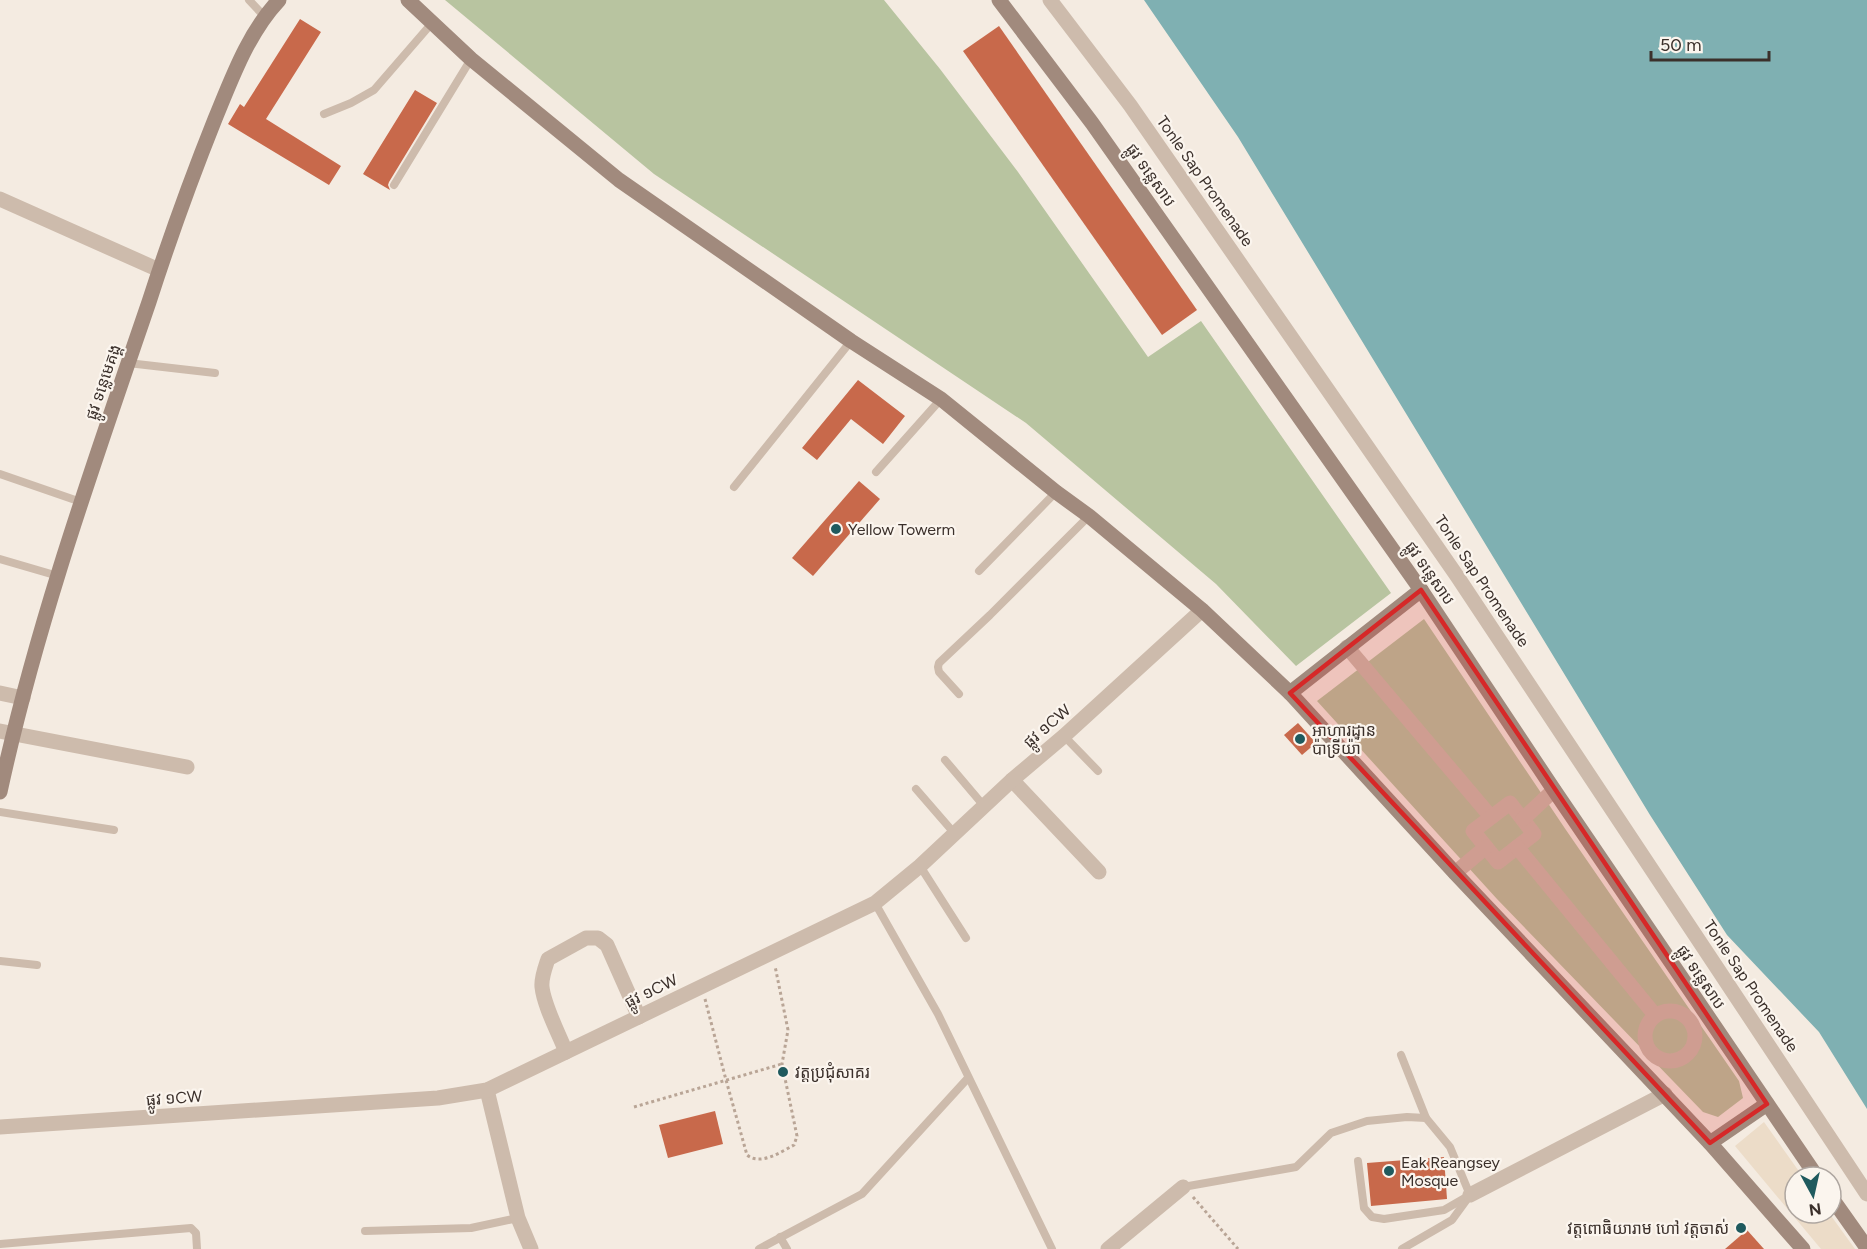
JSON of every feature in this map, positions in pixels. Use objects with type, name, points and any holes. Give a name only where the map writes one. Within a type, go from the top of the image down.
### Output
[{"type":"street","name":"ផ្លូវ ទន្លេមេគង្គ","points":[[0,788],[6,731],[23,698],[81,502],[188,187],[236,68],[264,16],[279,0]]},
{"type":"street","points":[[408,0],[471,59],[619,180],[851,342],[941,399],[1089,516],[1202,610],[1290,693],[1455,873],[1665,1094],[1803,1249]]},
{"type":"street","name":"ផ្លូវ ទន្លេសាប","points":[[999,0],[1092,123],[1421,590],[1809,1165]]},
{"type":"street","name":"Tonle Sap Promenade","points":[[1050,0],[1130,105],[1457,576],[1867,1194]]},
{"type":"street","points":[[0,199],[159,270]]},
{"type":"street","points":[[1290,693],[1421,590]]},
{"type":"street","name":"ផ្លូវ ១CW","points":[[0,1127],[438,1098],[487,1090],[875,903],[956,834],[1012,780],[1064,736],[1202,610]]},
{"type":"street","points":[[1347,647],[1491,817]]},
{"type":"street","points":[[0,693],[23,698]]},
{"type":"street","points":[[6,731],[187,767]]},
{"type":"street","points":[[1012,780],[1099,872]]},
{"type":"street","points":[[1523,819],[1554,790]]},
{"type":"street","points":[[1510,802],[1534,834],[1498,862],[1473,831],[1491,817],[1510,802]]},
{"type":"street","points":[[1455,873],[1486,847]]},
{"type":"street","points":[[1517,847],[1655,1016]]},
{"type":"street","points":[[566,1052],[546,1002],[542,987],[543,974],[548,959],[586,938],[598,938],[607,945],[639,1017]]},
{"type":"street","points":[[1670,1011],[1679,1012],[1690,1021],[1695,1034],[1695,1042],[1686,1056],[1665,1060],[1652,1052],[1646,1042],[1646,1032],[1655,1016],[1670,1011]]},
{"type":"street","points":[[1690,1021],[1704,1012]]},
{"type":"street","points":[[1637,1066],[1652,1052]]},
{"type":"street","points":[[487,1090],[518,1218],[531,1249]]},
{"type":"street","points":[[1470,1195],[1665,1094]]},
{"type":"street","points":[[1710,1143],[1767,1104]]},
{"type":"street","points":[[1108,1249],[1183,1187]]},
{"type":"street","points":[[1843,1214],[1867,1248]]},
{"type":"lane","points":[[249,0],[264,16]]},
{"type":"lane","points":[[324,114],[374,90],[432,23]]},
{"type":"lane","points":[[394,184],[471,59]]},
{"type":"lane","points":[[734,487],[851,342]]},
{"type":"lane","points":[[128,363],[215,373]]},
{"type":"lane","points":[[876,472],[941,399]]},
{"type":"lane","points":[[0,474],[81,502]]},
{"type":"lane","points":[[979,571],[1056,492]]},
{"type":"lane","points":[[959,694],[939,672],[939,663],[1089,516]]},
{"type":"lane","points":[[0,559],[58,576]]},
{"type":"lane","points":[[1064,736],[1098,771]]},
{"type":"lane","points":[[945,759],[984,806]]},
{"type":"lane","points":[[916,789],[956,834]]},
{"type":"lane","points":[[0,812],[114,830]]},
{"type":"lane","points":[[920,866],[966,938]]},
{"type":"lane","points":[[875,903],[938,1014],[1052,1249]]},
{"type":"lane","points":[[0,961],[37,965]]},
{"type":"lane","points":[[1401,1055],[1426,1118],[1449,1147],[1470,1195]]},
{"type":"lane","points":[[759,1249],[862,1194],[968,1078]]},
{"type":"lane","points":[[1183,1187],[1296,1167],[1330,1133],[1367,1121],[1407,1117],[1426,1118]]},
{"type":"lane","points":[[1358,1161],[1364,1208],[1372,1216],[1384,1219],[1444,1210],[1470,1195]]},
{"type":"lane","points":[[1402,1249],[1452,1220],[1470,1195]]},
{"type":"lane","points":[[365,1231],[471,1228],[518,1218]]},
{"type":"lane","points":[[0,1244],[191,1228],[196,1233],[197,1249]]},
{"type":"lane","points":[[780,1237],[787,1249]]},
{"type":"path","points":[[702,986],[747,1155],[752,1159],[762,1159],[794,1145],[797,1136],[782,1064],[788,1030],[772,952]]},
{"type":"path","points":[[634,1107],[782,1064]]},
{"type":"path","points":[[1183,1187],[1238,1249]]},
{"type":"highlighted area","points":[[1421,590],[1767,1104],[1710,1143],[1290,693]]},
{"type":"green space","points":[[445,0],[884,0],[1018,172],[1148,357],[1201,321],[1391,593],[1296,666],[1216,584],[1026,423],[654,174]]},
{"type":"green space","points":[[1424,619],[1739,1081],[1743,1098],[1718,1117],[1703,1112],[1497,899],[1317,701]]},
{"type":"shaded area","points":[[1764,1122],[1794,1165],[1783,1165],[1783,1203],[1735,1146]]},
{"type":"shaded area","points":[[1801,1225],[1838,1225],[1855,1249],[1821,1249]]},
{"type":"water","points":[[1144,0],[1867,0],[1867,1109],[1819,1032],[1727,935],[1650,815],[1238,137]]},
{"type":"building","points":[[300,19],[321,32],[266,119],[341,166],[329,185],[228,124],[240,104],[244,107]]},
{"type":"building","points":[[999,26],[1197,310],[1162,335],[963,51]]},
{"type":"building","points":[[415,90],[437,103],[389,182],[390,190],[363,174]]},
{"type":"building","points":[[858,380],[905,416],[883,444],[851,419],[817,460],[802,448]]},
{"type":"building","name":"Yellow Towerm","points":[[859,481],[880,499],[813,576],[792,558]]},
{"type":"building","name":"អាហារដ្ឋាន ប៉ាទ្រីយ៉ា","points":[[1298,723],[1316,743],[1302,755],[1284,735]]},
{"type":"building","points":[[715,1111],[723,1144],[668,1158],[659,1125]]},
{"type":"building","points":[[1444,1157],[1447,1199],[1371,1206],[1367,1163]]},
{"type":"building","points":[[1747,1230],[1764,1249],[1725,1249]]},
{"type":"place","name":"Yellow Towerm","points":[[836,529]]},
{"type":"place","name":"អាហារដ្ឋាន ប៉ាទ្រីយ៉ា","points":[[1300,739]]},
{"type":"place","name":"វត្តប្រជុំសាគរ","points":[[783,1072]]},
{"type":"place","name":"Eak Reangsey Mosque","points":[[1389,1171]]},
{"type":"place","name":"វត្តពោធិយារាម ហៅ វត្តចាស់","points":[[1741,1228]]}]
